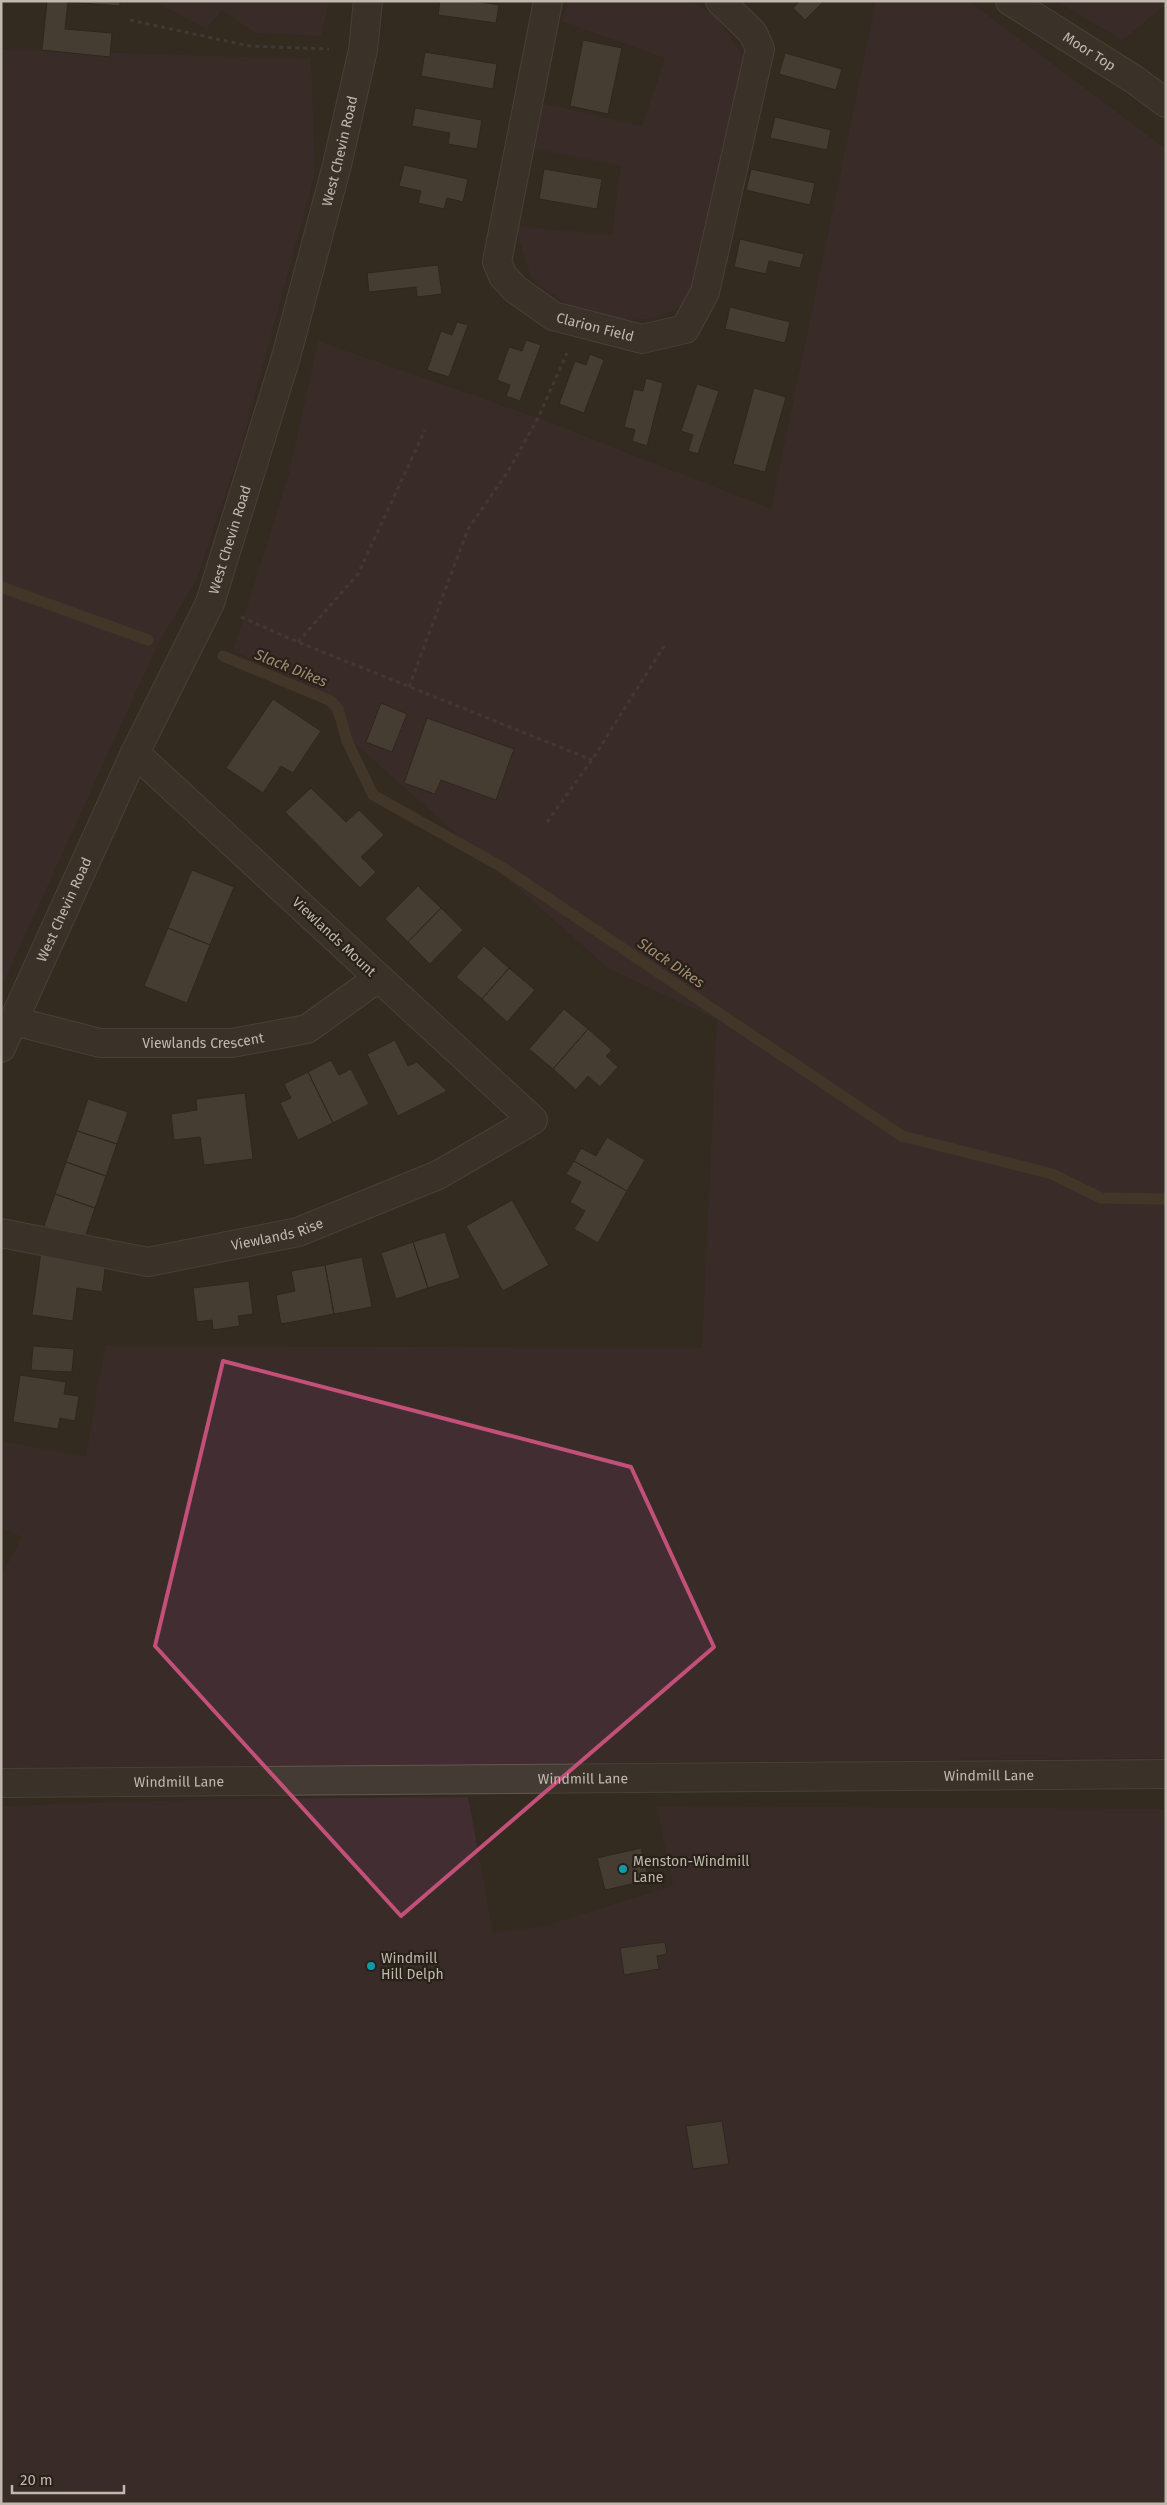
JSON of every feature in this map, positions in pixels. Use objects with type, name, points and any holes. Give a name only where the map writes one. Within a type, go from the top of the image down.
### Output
[{"type":"street","name":"West Chevin Road","points":[[1,1048],[135,753],[210,604],[288,347],[337,164],[363,50],[368,1]]},
{"type":"street","name":"Clarion Field","points":[[548,1],[497,262],[502,276],[515,290],[553,316],[642,339],[686,329],[705,292],[760,49],[753,33],[720,1]]},
{"type":"street","name":"Moor Top","points":[[1010,1],[1135,80],[1166,103]]},
{"type":"street","name":"Viewlands Mount","points":[[135,753],[533,1120]]},
{"type":"street","name":"Viewlands Crescent","points":[[14,1021],[100,1043],[232,1043],[307,1028],[378,978]]},
{"type":"street","name":"Viewlands Rise","points":[[1,1233],[148,1262],[298,1232],[438,1175],[533,1120]]},
{"type":"street","name":"Windmill Lane","points":[[1,1784],[1166,1774]]},
{"type":"path","points":[[130,20],[249,46],[363,50]]},
{"type":"path","points":[[409,688],[468,529],[507,473],[538,418],[580,323]]},
{"type":"path","points":[[298,642],[358,574],[425,430]]},
{"type":"path","points":[[210,604],[409,688],[592,760]]},
{"type":"path","points":[[547,822],[592,760],[664,646]]},
{"type":"highlighted area","points":[[223,1361],[631,1467],[714,1647],[401,1916],[155,1646]]},
{"type":"shaded area","points":[[154,1],[329,1],[321,36],[256,33],[222,10],[206,29]]},
{"type":"shaded area","points":[[570,1],[691,1],[716,17],[746,60],[698,270],[687,304],[654,319],[619,320],[568,305],[531,278],[515,226],[612,235],[621,166],[531,148],[541,103],[642,126],[665,58],[562,21]]},
{"type":"shaded area","points":[[876,1],[969,1],[1166,149],[1166,1758],[1,1768],[1,1576],[22,1537],[1,1528],[1,1441],[86,1457],[105,1346],[702,1348],[717,1020],[608,968],[344,734],[315,688],[233,651],[289,474],[318,341],[538,418],[771,509]]},
{"type":"shaded area","points":[[1056,1],[1166,1],[1166,5],[1122,40]]},
{"type":"shaded area","points":[[1,49],[311,59],[315,173],[240,450],[197,579],[158,644],[1,988]]},
{"type":"shaded area","points":[[468,1797],[493,1933],[544,1926],[673,1886],[657,1806],[1166,1809],[1166,2504],[1,2504],[1,1806],[219,1799]]},
{"type":"building","points":[[47,1],[120,1],[120,6],[68,2],[65,29],[112,33],[110,57],[42,50]]},
{"type":"building","points":[[440,1],[473,1],[499,5],[496,23],[438,15]]},
{"type":"building","points":[[800,1],[824,1],[805,20],[793,8]]},
{"type":"building","points":[[583,40],[622,48],[608,114],[570,106]]},
{"type":"building","points":[[425,52],[497,64],[493,89],[421,76]]},
{"type":"building","points":[[785,53],[842,69],[836,90],[779,74]]},
{"type":"building","points":[[415,108],[482,120],[477,149],[448,144],[450,133],[412,126]]},
{"type":"building","points":[[775,117],[831,130],[827,150],[770,138]]},
{"type":"building","points":[[404,165],[468,179],[463,202],[447,198],[444,209],[418,203],[421,191],[399,186]]},
{"type":"building","points":[[544,169],[602,179],[597,209],[539,199]]},
{"type":"building","points":[[751,169],[815,183],[810,205],[746,190]]},
{"type":"building","points":[[740,239],[804,254],[800,268],[769,261],[766,274],[734,267]]},
{"type":"building","points":[[438,265],[442,294],[417,297],[416,287],[369,292],[367,273]]},
{"type":"building","points":[[730,307],[790,322],[785,343],[725,329]]},
{"type":"building","points":[[457,322],[468,325],[449,377],[427,370],[441,331],[452,335]]},
{"type":"building","points":[[526,340],[541,345],[520,401],[506,396],[510,385],[497,380],[509,347],[522,351]]},
{"type":"building","points":[[590,354],[604,360],[584,413],[559,404],[575,361],[586,365]]},
{"type":"building","points":[[646,378],[663,383],[647,446],[632,441],[635,430],[624,427],[634,389],[643,391]]},
{"type":"building","points":[[697,384],[719,391],[698,454],[688,451],[693,435],[681,431]]},
{"type":"building","points":[[754,388],[786,397],[765,472],[733,464]]},
{"type":"building","points":[[273,699],[321,731],[293,773],[281,766],[263,793],[226,768]]},
{"type":"building","points":[[381,703],[407,714],[392,752],[366,742]]},
{"type":"building","points":[[427,718],[514,749],[496,800],[441,780],[435,794],[404,783]]},
{"type":"building","points":[[311,788],[346,822],[359,810],[384,835],[361,857],[376,872],[360,888],[285,812]]},
{"type":"building","points":[[192,870],[234,887],[210,945],[168,928]]},
{"type":"building","points":[[418,886],[441,908],[408,942],[385,919]]},
{"type":"building","points":[[441,908],[463,930],[430,964],[408,942]]},
{"type":"building","points":[[168,928],[210,945],[187,1003],[144,986]]},
{"type":"building","points":[[484,946],[509,968],[482,999],[456,977]]},
{"type":"building","points":[[509,968],[535,990],[507,1022],[482,999]]},
{"type":"building","points":[[564,1009],[588,1029],[553,1069],[529,1049]]},
{"type":"building","points":[[588,1029],[612,1050],[606,1056],[618,1067],[600,1087],[588,1076],[576,1090],[553,1069]]},
{"type":"building","points":[[395,1040],[408,1066],[417,1062],[447,1091],[398,1116],[367,1054]]},
{"type":"building","points":[[331,1060],[339,1075],[351,1069],[369,1104],[333,1123],[308,1072]]},
{"type":"building","points":[[308,1072],[333,1123],[298,1140],[280,1103],[291,1098],[284,1084]]},
{"type":"building","points":[[245,1093],[253,1159],[204,1165],[200,1137],[174,1140],[171,1114],[197,1110],[196,1099]]},
{"type":"building","points":[[88,1099],[128,1112],[117,1144],[77,1131]]},
{"type":"building","points":[[77,1131],[117,1144],[106,1176],[66,1162]]},
{"type":"building","points":[[607,1137],[645,1160],[627,1191],[574,1161],[581,1148],[596,1156]]},
{"type":"building","points":[[574,1161],[627,1191],[598,1243],[574,1229],[585,1211],[570,1202],[581,1182],[566,1174]]},
{"type":"building","points":[[66,1162],[106,1176],[95,1208],[55,1194]]},
{"type":"building","points":[[55,1194],[95,1208],[84,1240],[44,1226]]},
{"type":"building","points":[[512,1200],[549,1265],[503,1291],[466,1226]]},
{"type":"building","points":[[445,1232],[460,1278],[428,1288],[413,1242]]},
{"type":"building","points":[[413,1242],[428,1288],[396,1299],[381,1253]]},
{"type":"building","points":[[41,1252],[106,1262],[102,1292],[77,1288],[73,1321],[32,1315]]},
{"type":"building","points":[[362,1257],[372,1307],[334,1314],[325,1265]]},
{"type":"building","points":[[325,1265],[334,1314],[281,1324],[276,1295],[295,1291],[291,1271]]},
{"type":"building","points":[[249,1281],[253,1314],[238,1316],[240,1326],[213,1330],[212,1320],[197,1322],[193,1288]]},
{"type":"building","points":[[33,1346],[74,1349],[72,1372],[31,1370]]},
{"type":"building","points":[[20,1375],[66,1382],[64,1394],[79,1396],[75,1421],[60,1418],[58,1429],[13,1422]]},
{"type":"building","name":"Menston-Windmill Lane","points":[[641,1848],[649,1880],[605,1890],[597,1858]]},
{"type":"building","points":[[665,1942],[667,1954],[657,1956],[659,1969],[624,1975],[620,1948]]},
{"type":"building","points":[[722,2121],[729,2164],[693,2169],[686,2126]]},
{"type":"waterway","points":[[1,587],[148,640]]},
{"type":"waterway","name":"Slack Dikes","points":[[223,656],[331,701],[338,709],[347,741],[373,795],[500,866],[902,1136],[1052,1174],[1101,1198],[1166,1199]]},
{"type":"place","name":"Menston-Windmill Lane","points":[[623,1869]]},
{"type":"place","name":"Windmill Hill Delph","points":[[371,1966]]}]
